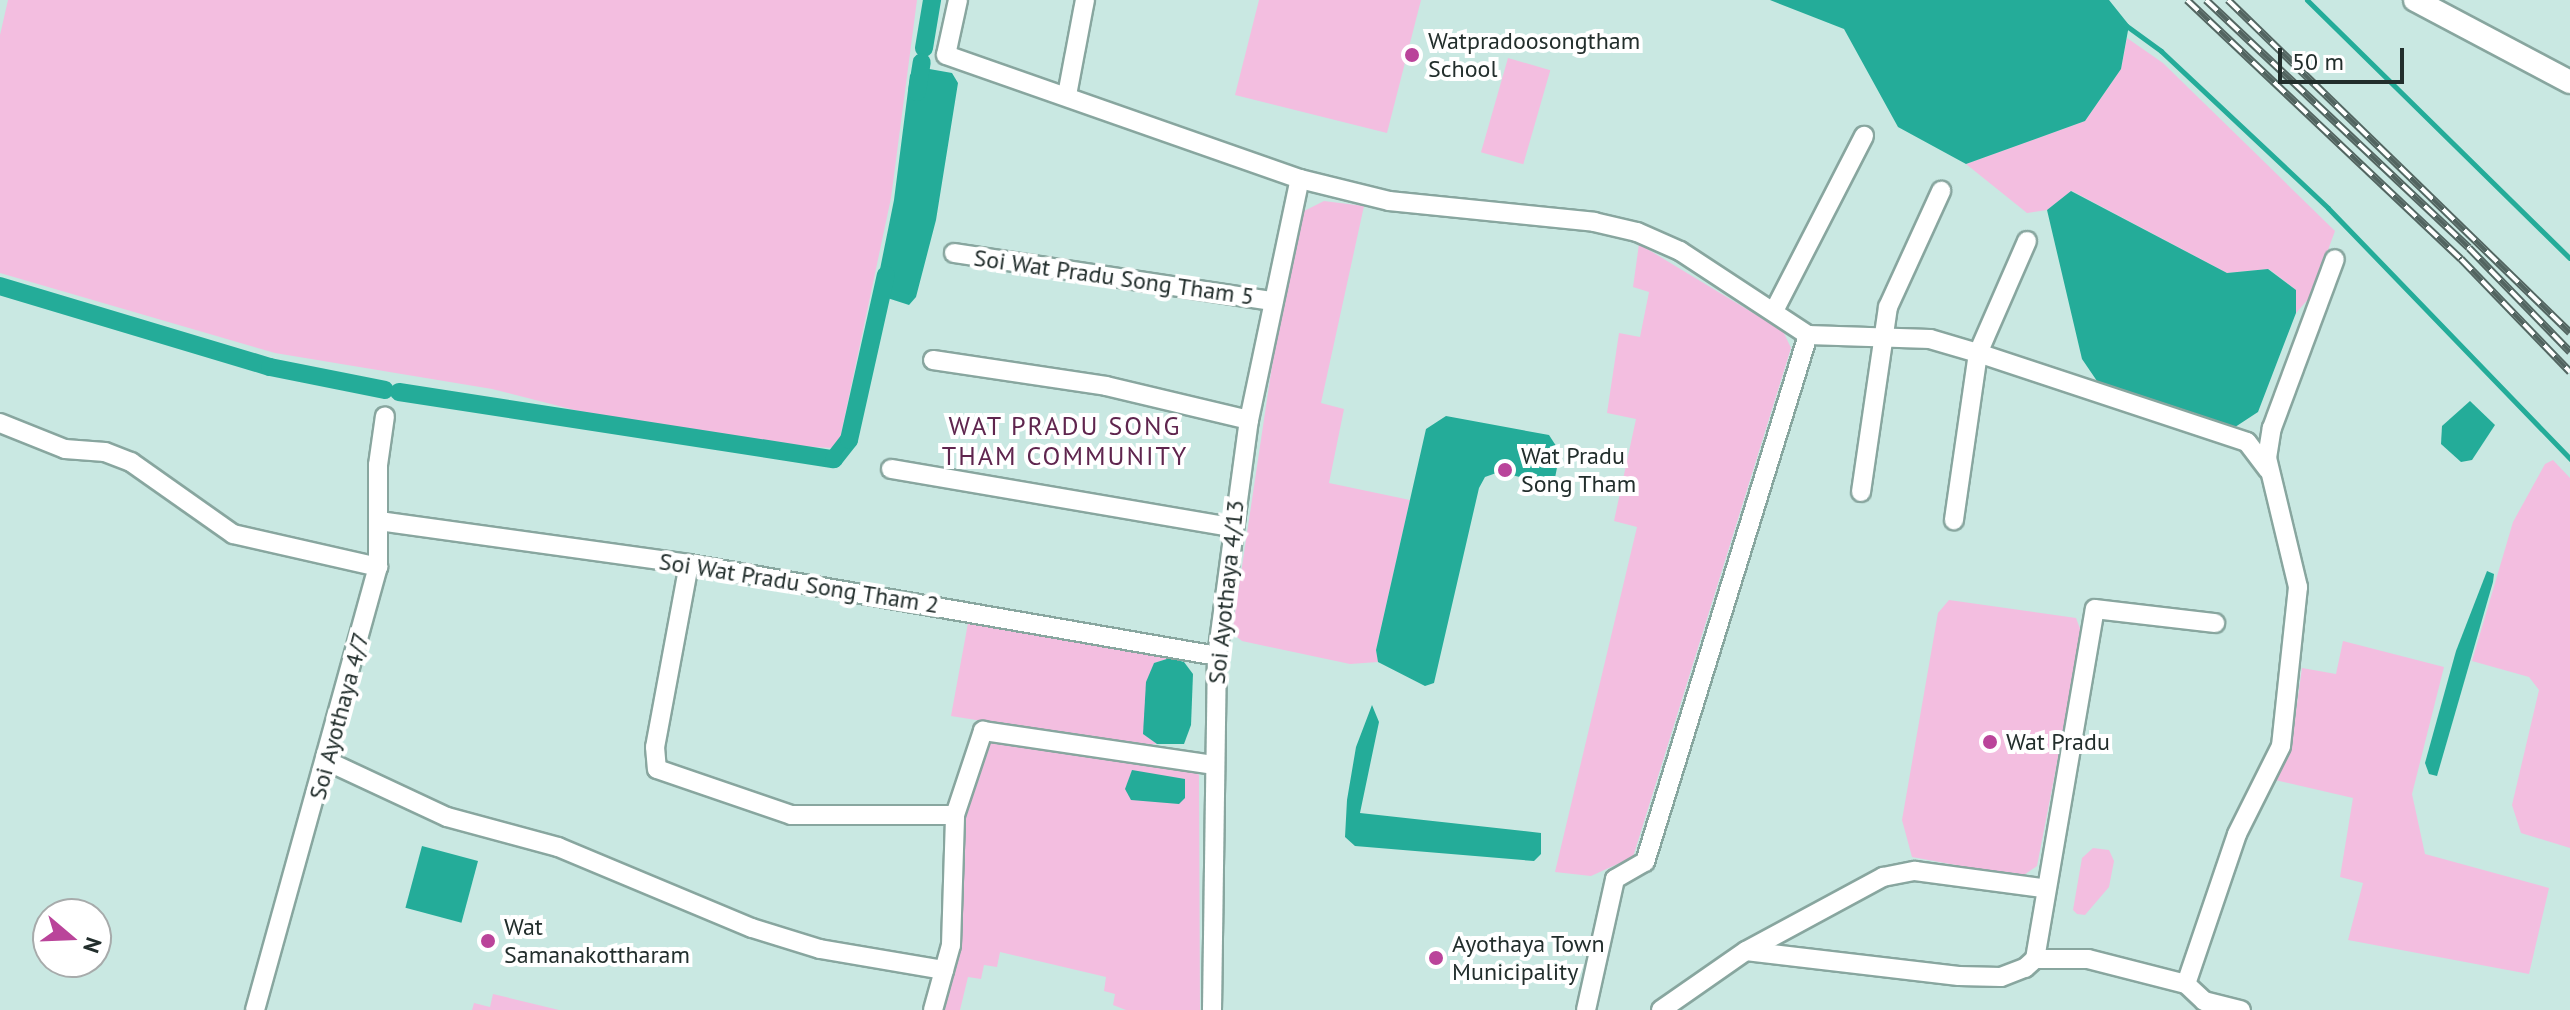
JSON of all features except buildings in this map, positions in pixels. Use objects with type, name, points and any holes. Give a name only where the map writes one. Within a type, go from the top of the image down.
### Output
[{"type":"main road","points":[[2415,0],[2570,82]]},
{"type":"street","points":[[958,0],[946,55],[1300,179],[1389,201],[1594,222],[1637,232],[1680,251],[1808,335],[1930,339],[1978,353],[2247,442],[2268,470]]},
{"type":"street","points":[[1067,95],[1085,0]]},
{"type":"street","points":[[1774,311],[1864,136]]},
{"type":"street","name":"Soi Ayothaya 4/13","points":[[1212,1010],[1213,765],[1217,656],[1231,527],[1249,420],[1300,179]]},
{"type":"street","points":[[1861,492],[1888,307],[1941,191]]},
{"type":"street","points":[[1954,520],[1978,353],[2027,241]]},
{"type":"street","name":"Soi Wat Pradu Song Tham 5","points":[[954,253],[1273,301]]},
{"type":"street","points":[[2186,984],[2237,834],[2281,746],[2298,587],[2268,470],[2272,428],[2335,259]]},
{"type":"street","points":[[1586,1010],[1615,879],[1645,862],[1808,335]]},
{"type":"street","points":[[933,360],[1106,386],[1249,420]]},
{"type":"street","name":"Soi Ayothaya 4/7","points":[[255,1010],[327,761],[378,567],[385,416]]},
{"type":"street","points":[[0,423],[65,449],[105,452],[131,462],[233,534],[378,567]]},
{"type":"street","points":[[2247,442],[2272,428]]},
{"type":"street","points":[[891,469],[1231,527]]},
{"type":"street","name":"Soi Wat Pradu Song Tham 2","points":[[379,521],[689,564],[1217,656]]},
{"type":"street","points":[[689,564],[655,747],[657,769],[791,815],[955,815]]},
{"type":"street","points":[[2035,959],[2043,888],[2095,609],[2215,623]]},
{"type":"street","points":[[933,1010],[954,917],[955,815],[976,738],[990,728],[1213,765]]},
{"type":"street","points":[[327,761],[447,817],[558,847],[752,928],[820,949],[944,970]]},
{"type":"street","points":[[1661,1010],[1746,951],[1883,877],[1915,871],[2043,888]]},
{"type":"street","points":[[1746,951],[2001,977],[2035,959],[2088,959],[2186,984],[2204,1001],[2241,1010]]},
{"type":"shaded area","points":[[8,0],[917,0],[891,198],[840,439],[833,448],[761,444],[629,424],[492,389],[275,353],[0,273],[0,35]]},
{"type":"shaded area","points":[[1259,0],[1421,0],[1387,133],[1235,95]]},
{"type":"shaded area","points":[[1770,0],[2109,0],[2129,25],[2121,69],[2085,121],[1966,164],[1898,127],[1844,29]]},
{"type":"shaded area","points":[[2127,38],[2163,63],[2335,231],[2311,296],[2296,313],[2296,290],[2269,269],[2227,273],[2072,191],[2047,210],[2027,213],[1966,164],[2085,121],[2121,69]]},
{"type":"shaded area","points":[[1508,58],[1550,70],[1523,164],[1481,152]]},
{"type":"shaded area","points":[[918,67],[952,73],[958,83],[936,220],[916,297],[909,305],[875,294],[894,200],[910,75]]},
{"type":"shaded area","points":[[2071,191],[2227,273],[2268,269],[2296,290],[2296,313],[2258,412],[2229,431],[2097,381],[2082,359],[2047,210]]},
{"type":"shaded area","points":[[1324,201],[1364,206],[1321,403],[1344,409],[1329,483],[1410,500],[1376,650],[1378,662],[1350,664],[1242,641],[1232,633],[1278,326],[1304,211]]},
{"type":"shaded area","points":[[1639,244],[1783,331],[1791,348],[1633,857],[1591,876],[1555,872],[1637,527],[1614,521],[1636,419],[1607,413],[1619,333],[1640,337],[1649,292],[1633,287]]},
{"type":"shaded area","points":[[2470,401],[2495,425],[2472,460],[2461,462],[2441,444],[2442,426]]},
{"type":"shaded area","points":[[1446,416],[1549,435],[1560,452],[1555,478],[1548,484],[1499,472],[1485,477],[1479,488],[1434,683],[1425,686],[1378,662],[1376,650],[1426,429]]},
{"type":"shaded area","points":[[2553,460],[2570,478],[2570,848],[2521,833],[2512,805],[2539,690],[2529,677],[2472,661],[2513,522],[2545,464]]},
{"type":"shaded area","points":[[2487,571],[2494,574],[2493,582],[2437,776],[2429,774],[2425,763],[2456,651]]},
{"type":"shaded area","points":[[1949,600],[2076,618],[2082,634],[2037,866],[2021,877],[1912,857],[1902,820],[1938,613]]},
{"type":"shaded area","points":[[968,623],[1170,658],[1154,663],[1143,734],[1157,744],[1136,746],[951,716]]},
{"type":"shaded area","points":[[2343,641],[2444,667],[2412,794],[2425,854],[2549,888],[2529,974],[2348,940],[2363,883],[2340,877],[2353,798],[2275,780],[2291,747],[2302,668],[2336,674]]},
{"type":"shaded area","points":[[1170,658],[1184,662],[1193,674],[1191,725],[1184,744],[1157,744],[1143,734],[1146,682],[1154,663]]},
{"type":"shaded area","points":[[1372,705],[1379,722],[1360,813],[1541,833],[1541,854],[1534,861],[1355,846],[1345,837],[1347,800],[1356,747]]},
{"type":"shaded area","points":[[986,738],[1192,769],[1199,775],[1200,1010],[1126,1010],[1113,1005],[1115,994],[1104,991],[1106,977],[1000,952],[997,967],[984,965],[981,979],[968,977],[960,1010],[944,1010],[961,936],[961,822]]},
{"type":"shaded area","points":[[1132,770],[1185,779],[1185,798],[1179,804],[1131,800],[1125,789]]},
{"type":"shaded area","points":[[422,846],[478,861],[461,923],[405,908]]},
{"type":"shaded area","points":[[2093,848],[2109,850],[2114,861],[2109,887],[2085,915],[2077,914],[2073,910],[2082,858]]},
{"type":"shaded area","points":[[493,994],[559,1010],[472,1010],[474,1003],[490,1007]]},
{"type":"waterway","points":[[924,48],[932,0]]},
{"type":"waterway","points":[[2307,0],[2570,258]]},
{"type":"waterway","points":[[2124,24],[2161,51],[2328,208],[2570,459]]},
{"type":"waterway","points":[[917,92],[922,62]]},
{"type":"waterway","points":[[399,392],[834,459],[849,440],[886,275]]},
{"type":"waterway","points":[[0,286],[270,367],[385,390]]},
{"type":"railway","points":[[2187,0],[2461,259],[2570,372]]},
{"type":"railway","points":[[2206,0],[2469,248],[2570,352]]},
{"type":"railway","points":[[2228,0],[2570,333]]},
{"type":"place","name":"Watpradoosongtham School","points":[[1412,55]]},
{"type":"place","name":"Wat Pradu Song Tham","points":[[1505,470]]},
{"type":"place","name":"Wat Pradu","points":[[1990,742]]},
{"type":"place","name":"Wat Samanakottharam","points":[[488,941]]},
{"type":"place","name":"Ayothaya Town Municipality","points":[[1436,958]]},
{"type":"district","name":"WAT PRADU SONG THAM COMMUNITY","points":[[1065,441]]}]
